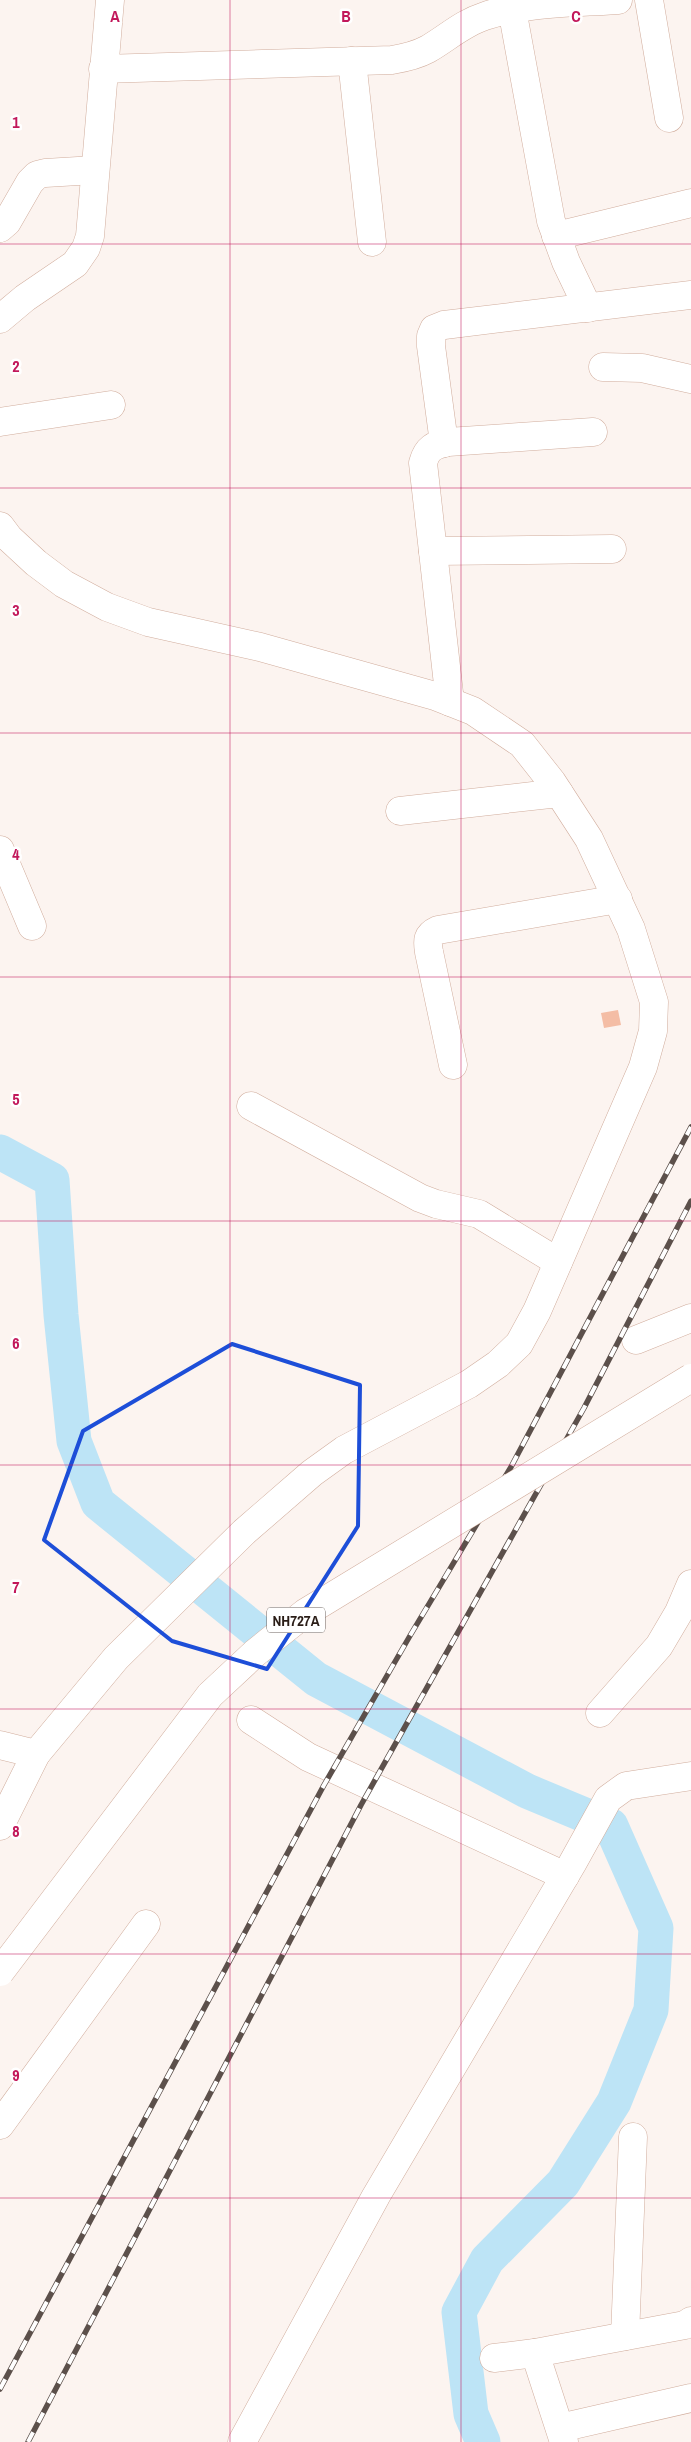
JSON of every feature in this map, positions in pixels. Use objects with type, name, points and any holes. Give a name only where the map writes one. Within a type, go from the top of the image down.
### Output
[{"type":"main road","points":[[0,319],[25,298],[69,269],[81,256],[90,236],[110,0]]},
{"type":"main road","points":[[103,69],[352,61],[408,57],[427,49],[466,24],[485,16],[512,9],[618,0]]},
{"type":"main road","points":[[649,0],[669,118]]},
{"type":"main road","points":[[512,9],[556,236],[588,308]]},
{"type":"main road","points":[[352,61],[372,242]]},
{"type":"main road","points":[[0,228],[7,222],[30,182],[37,175],[95,170]]},
{"type":"main road","points":[[556,236],[691,204]]},
{"type":"main road","points":[[444,443],[431,346],[431,336],[434,329],[444,325],[691,295]]},
{"type":"main road","points":[[603,367],[642,368],[691,379]]},
{"type":"main road","points":[[0,422],[110,405]]},
{"type":"main road","points":[[450,702],[423,463],[426,452],[436,444],[444,443],[593,432]]},
{"type":"main road","points":[[0,526],[9,538],[36,563],[64,584],[107,608],[148,622],[260,647],[435,696],[473,712],[522,744],[559,793],[589,839],[618,899],[645,967],[654,1002],[653,1032],[643,1067],[558,1262],[519,1344],[498,1364],[468,1384],[344,1450],[312,1473],[244,1532],[116,1658],[36,1754],[3,1812]]},
{"type":"main road","points":[[433,551],[612,549]]},
{"type":"main road","points":[[400,811],[559,793]]},
{"type":"main road","points":[[0,850],[32,926]]},
{"type":"main road","points":[[454,1065],[429,952],[427,940],[430,934],[438,930],[618,899]]},
{"type":"main road","points":[[251,1106],[420,1198],[436,1204],[479,1214],[558,1262]]},
{"type":"main road","points":[[636,1340],[691,1318]]},
{"type":"main road","name":"NH727A","points":[[0,1972],[210,1695],[254,1653],[305,1613],[691,1378]]},
{"type":"main road","points":[[600,1713],[658,1646],[679,1612],[691,1584]]},
{"type":"main road","points":[[251,1720],[308,1757],[569,1870]]},
{"type":"main road","points":[[0,1745],[36,1754]]},
{"type":"main road","points":[[242,2442],[376,2196],[569,1870],[608,1799],[626,1786],[690,1781]]},
{"type":"main road","points":[[0,2125],[146,1924]]},
{"type":"main road","points":[[625,2336],[633,2137]]},
{"type":"main road","points":[[494,2358],[535,2353],[685,2325],[691,2321]]},
{"type":"main road","points":[[535,2353],[562,2435],[691,2398]]},
{"type":"highlighted area","points":[[232,1344],[360,1385],[358,1526],[267,1669],[172,1641],[44,1540],[83,1431]]},
{"type":"building","points":[[618,1010],[621,1025],[604,1028],[601,1013]]},
{"type":"waterway","points":[[0,1152],[52,1180],[61,1315],[74,1441],[98,1503],[316,1679],[527,1791],[611,1826],[656,1928],[651,2010],[614,2102],[563,2183],[487,2260],[459,2312],[471,2414],[483,2442]]},
{"type":"railway","points":[[0,2389],[324,1785],[411,1634],[511,1467],[691,1127]]},
{"type":"railway","points":[[28,2442],[361,1805],[584,1408],[691,1201]]}]
